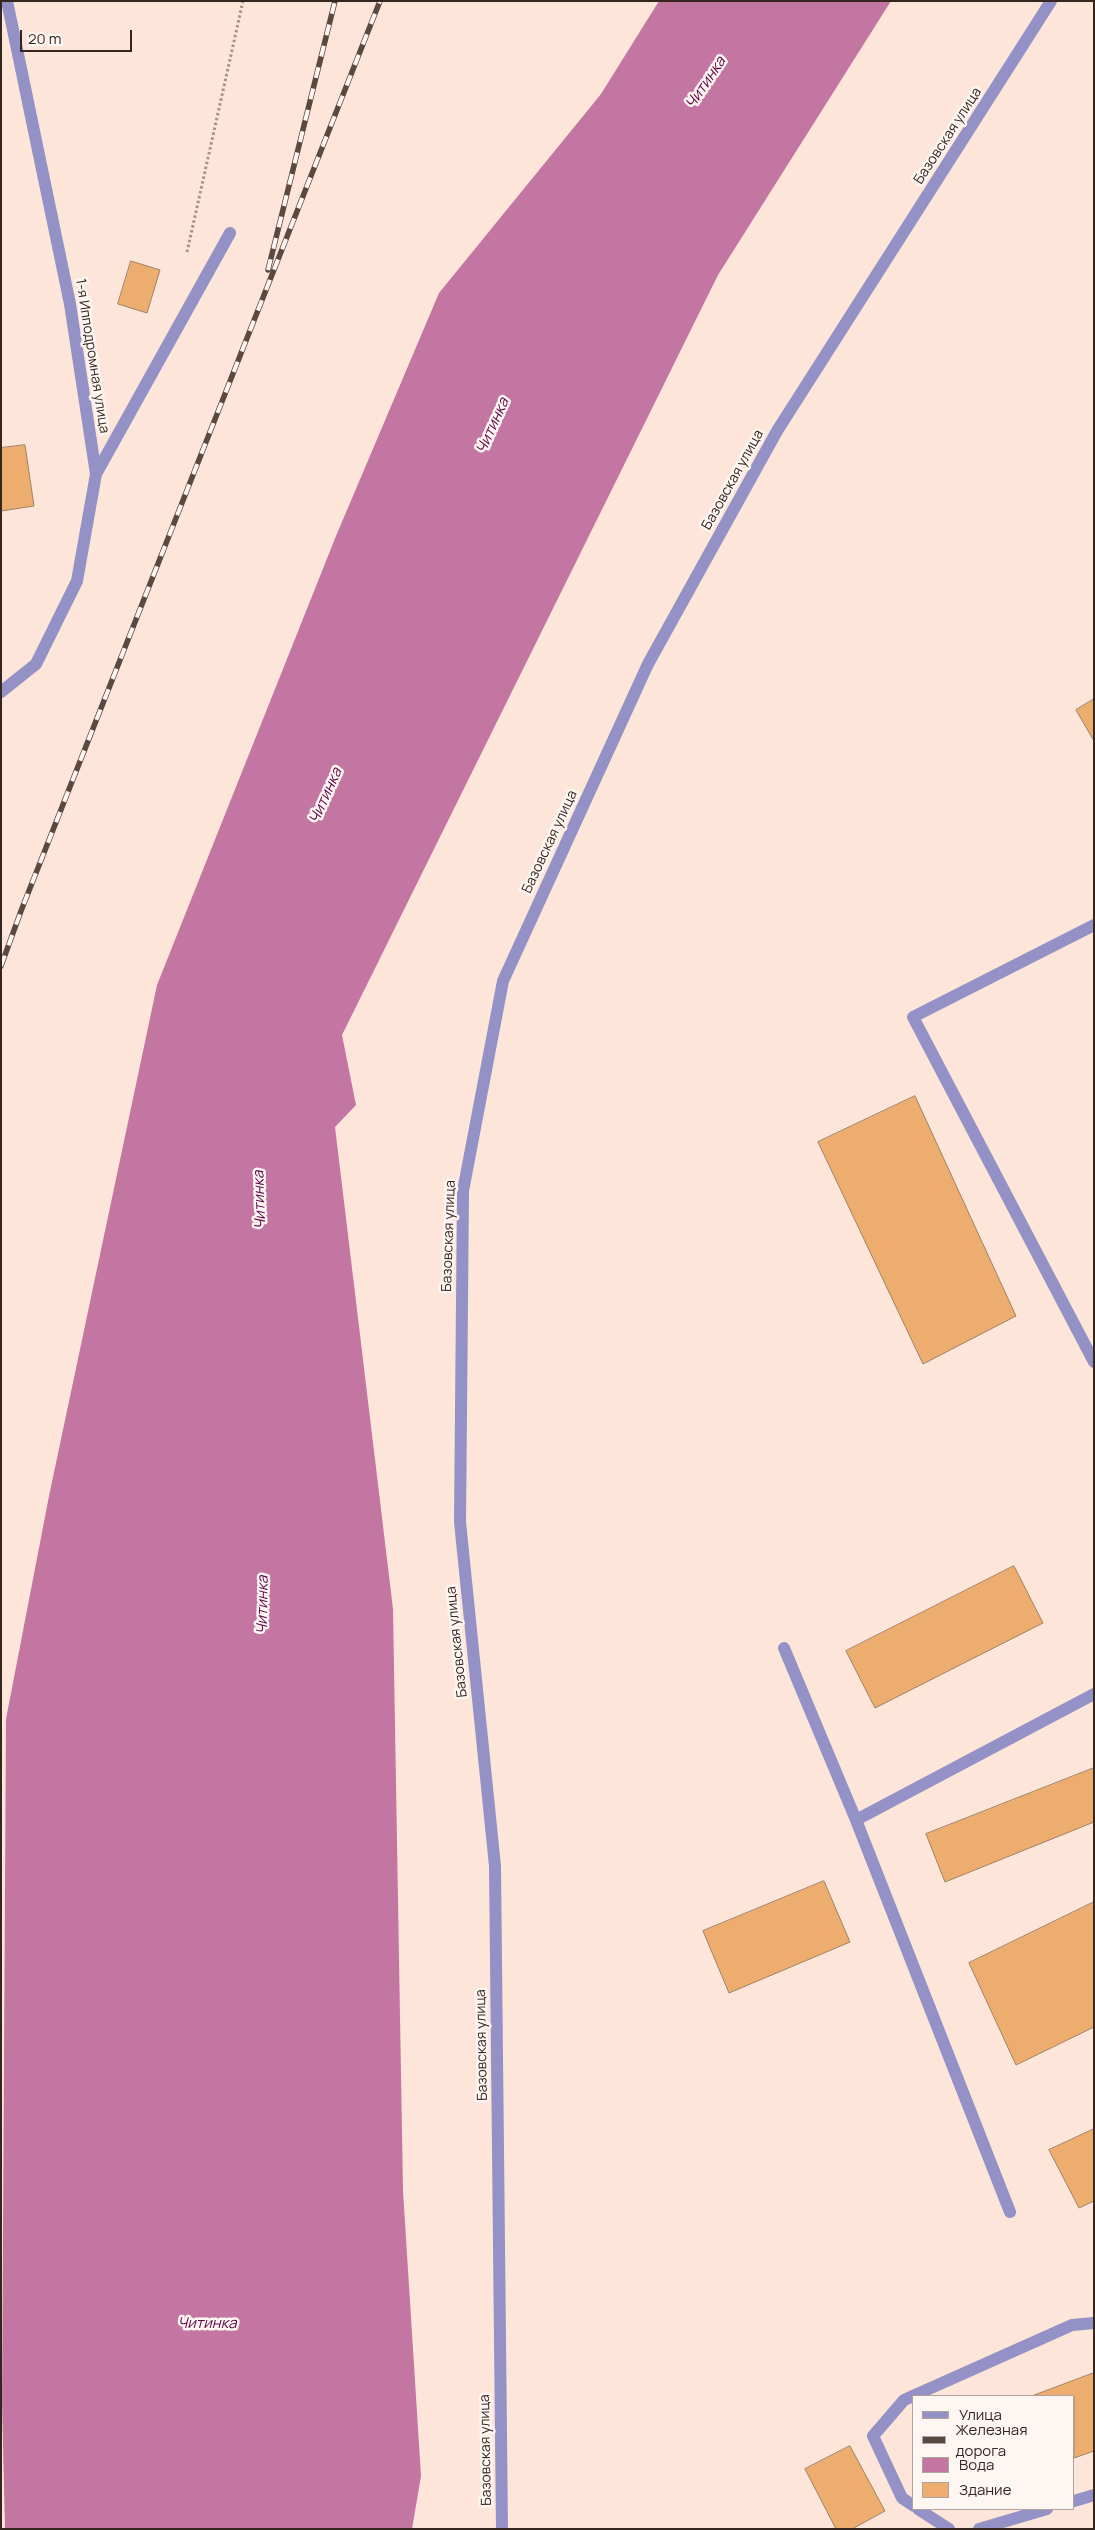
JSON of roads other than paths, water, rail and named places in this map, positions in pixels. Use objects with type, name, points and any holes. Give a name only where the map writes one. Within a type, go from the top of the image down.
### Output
[{"type":"street","name":"1-я Ипподромная улица","points":[[1,692],[36,664],[77,581],[96,474],[70,304],[7,1]]},
{"type":"street","name":"Базовская улица","points":[[502,2529],[495,1866],[460,1512],[463,1191],[503,981],[648,664],[777,430],[1051,1]]},
{"type":"street","points":[[96,474],[230,233]]},
{"type":"street","points":[[1094,925],[914,1016],[1094,1362]]},
{"type":"street","points":[[784,1648],[856,1820],[1010,2212]]},
{"type":"street","points":[[856,1820],[1094,1694]]},
{"type":"street","points":[[915,2395],[1072,2325],[1094,2323]]},
{"type":"street","points":[[912,2396],[904,2400],[872,2436],[902,2498],[912,2505]]},
{"type":"street","points":[[1075,2501],[1094,2495]]},
{"type":"street","points":[[920,2510],[949,2529]]},
{"type":"street","points":[[979,2529],[1044,2510]]},
{"type":"water","name":"Читинка","points":[[659,1],[891,1],[718,275],[342,1035],[356,1105],[335,1127],[393,1609],[403,2191],[421,2476],[412,2529],[5,2529],[2,2402],[6,1719],[49,1496],[157,985],[336,536],[439,293],[601,94]]},
{"type":"railway","points":[[268,270],[335,1]]},
{"type":"railway","points":[[1,966],[380,1]]}]
